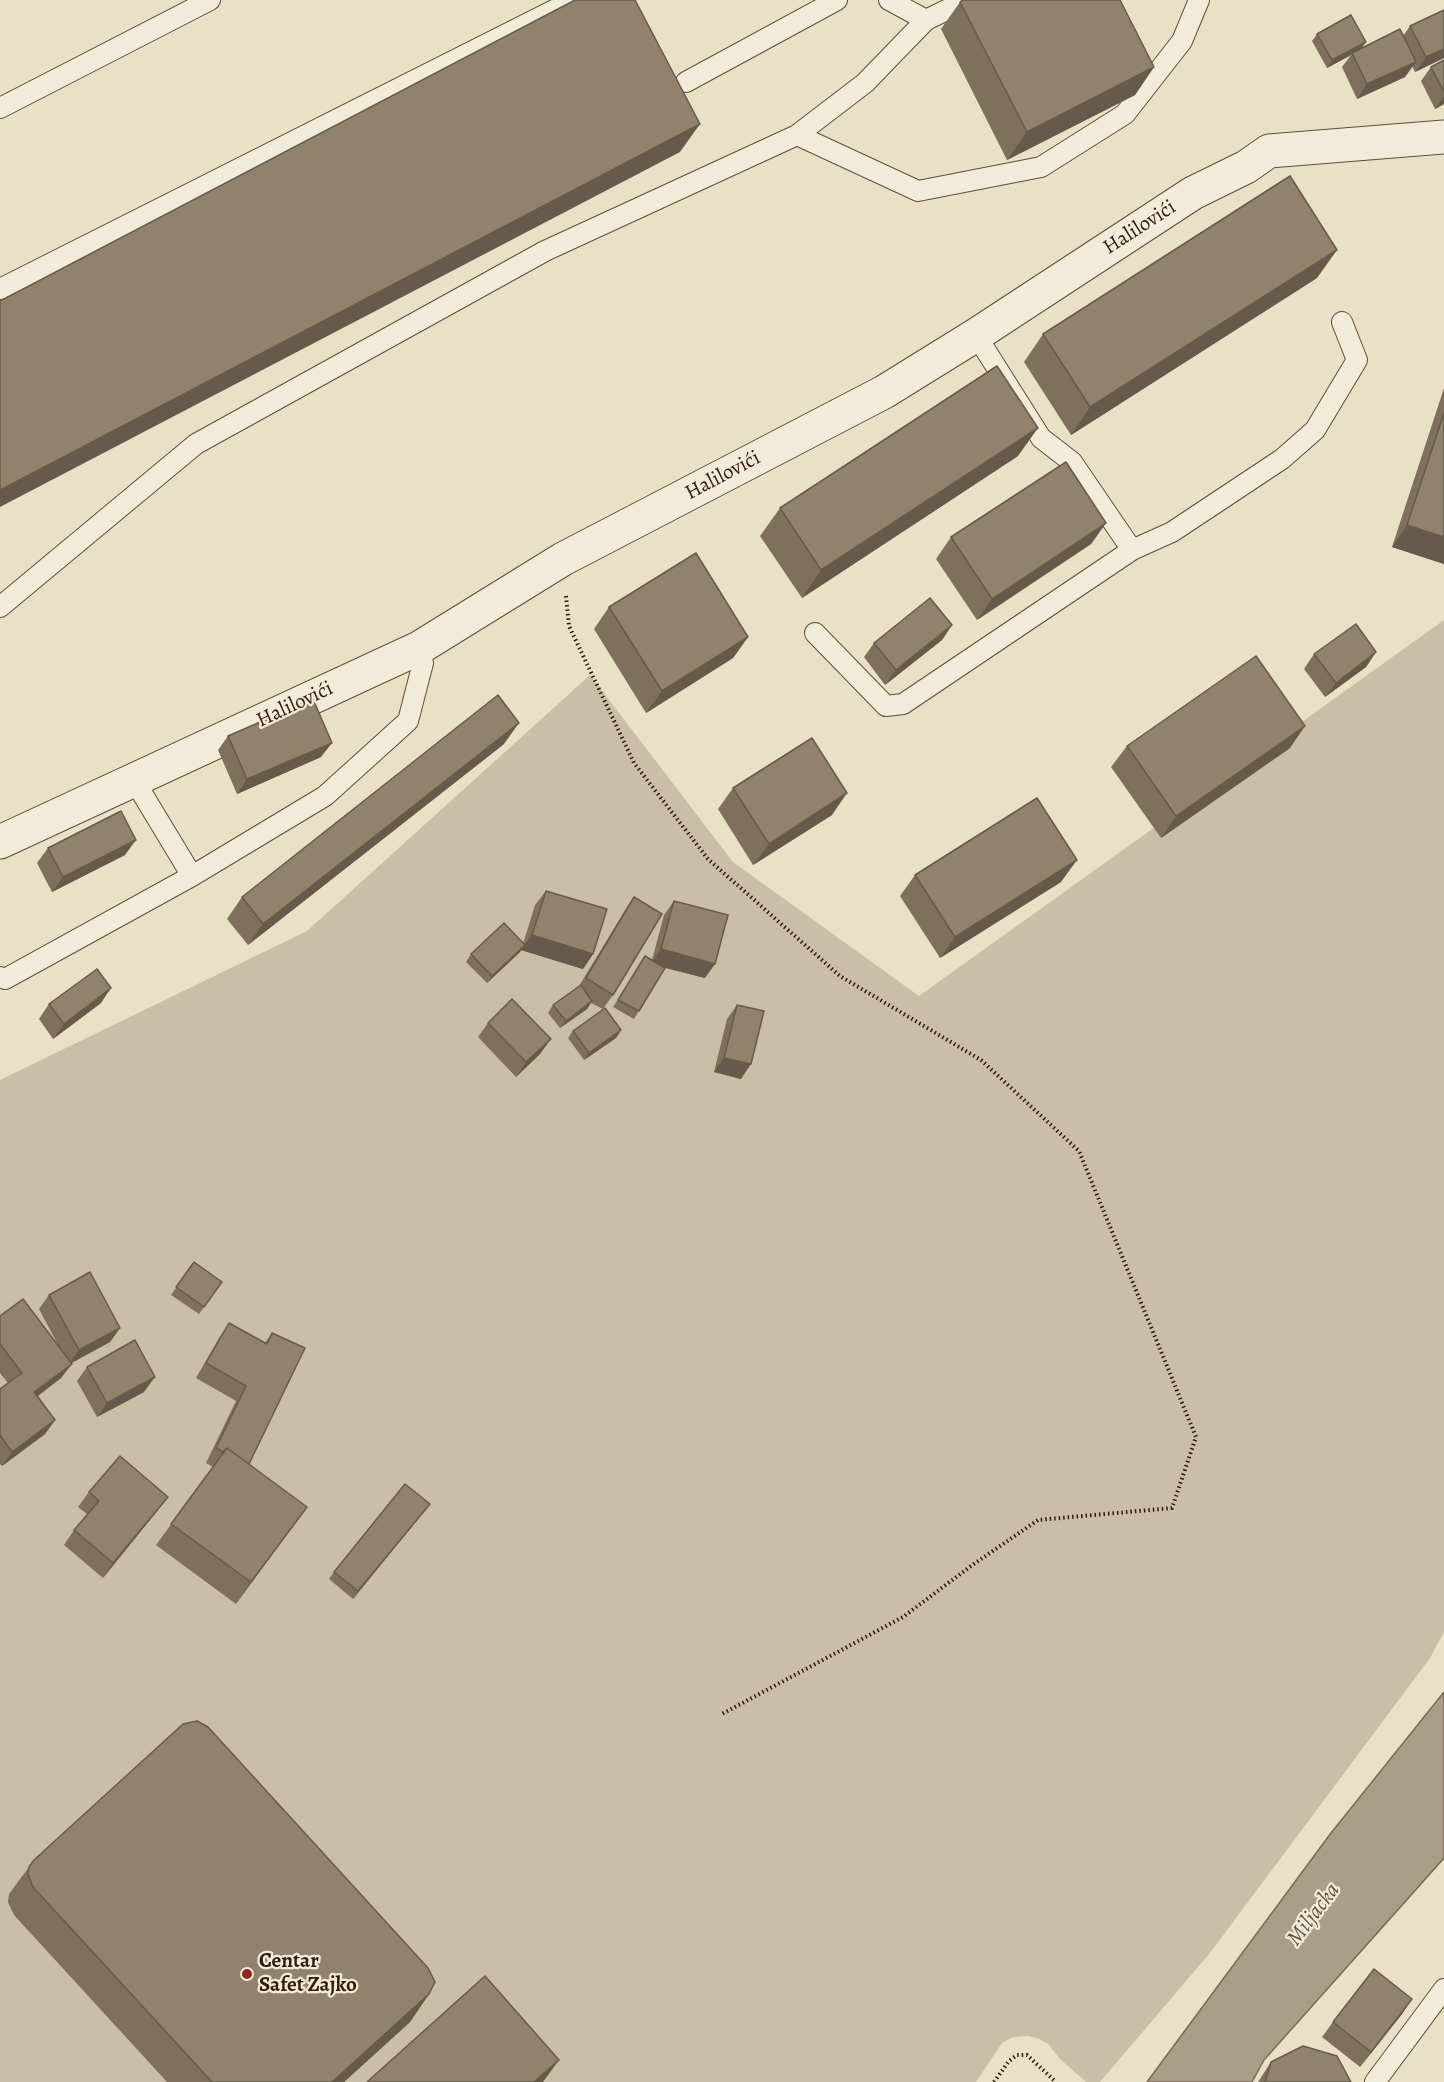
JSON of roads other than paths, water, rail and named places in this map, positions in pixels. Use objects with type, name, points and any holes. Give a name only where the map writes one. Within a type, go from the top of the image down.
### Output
[{"type":"street","name":"Halilovići","points":[[0,842],[419,648],[563,560],[885,392],[1193,193],[1246,167],[1269,152],[1444,137]]},
{"type":"lane","points":[[0,108],[210,0]]},
{"type":"lane","points":[[0,289],[574,0]]},
{"type":"lane","points":[[686,82],[837,0]]},
{"type":"lane","points":[[889,0],[926,20]]},
{"type":"lane","points":[[0,607],[196,444],[545,251],[797,135],[865,83],[926,20],[967,0]]},
{"type":"lane","points":[[797,135],[918,191],[1041,167],[1125,114],[1182,41],[1199,0]]},
{"type":"lane","points":[[815,633],[886,706],[903,704],[1132,550],[1172,532],[1282,459],[1315,430],[1357,360],[1342,322]]},
{"type":"lane","points":[[976,335],[1041,438],[1072,462],[1132,550]]},
{"type":"lane","points":[[0,977],[5,979],[192,876],[325,796],[408,721],[423,663],[419,648]]},
{"type":"lane","points":[[134,780],[192,876]]},
{"type":"lane","points":[[1375,2082],[1444,1989]]},
{"type":"water","name":"Miljacka","points":[[1444,1692],[1444,1858],[1264,2060],[1252,2082],[1147,2082],[1331,1833]]},
{"type":"place","name":"Centar Safet Zajko","points":[[247,1974]]}]
